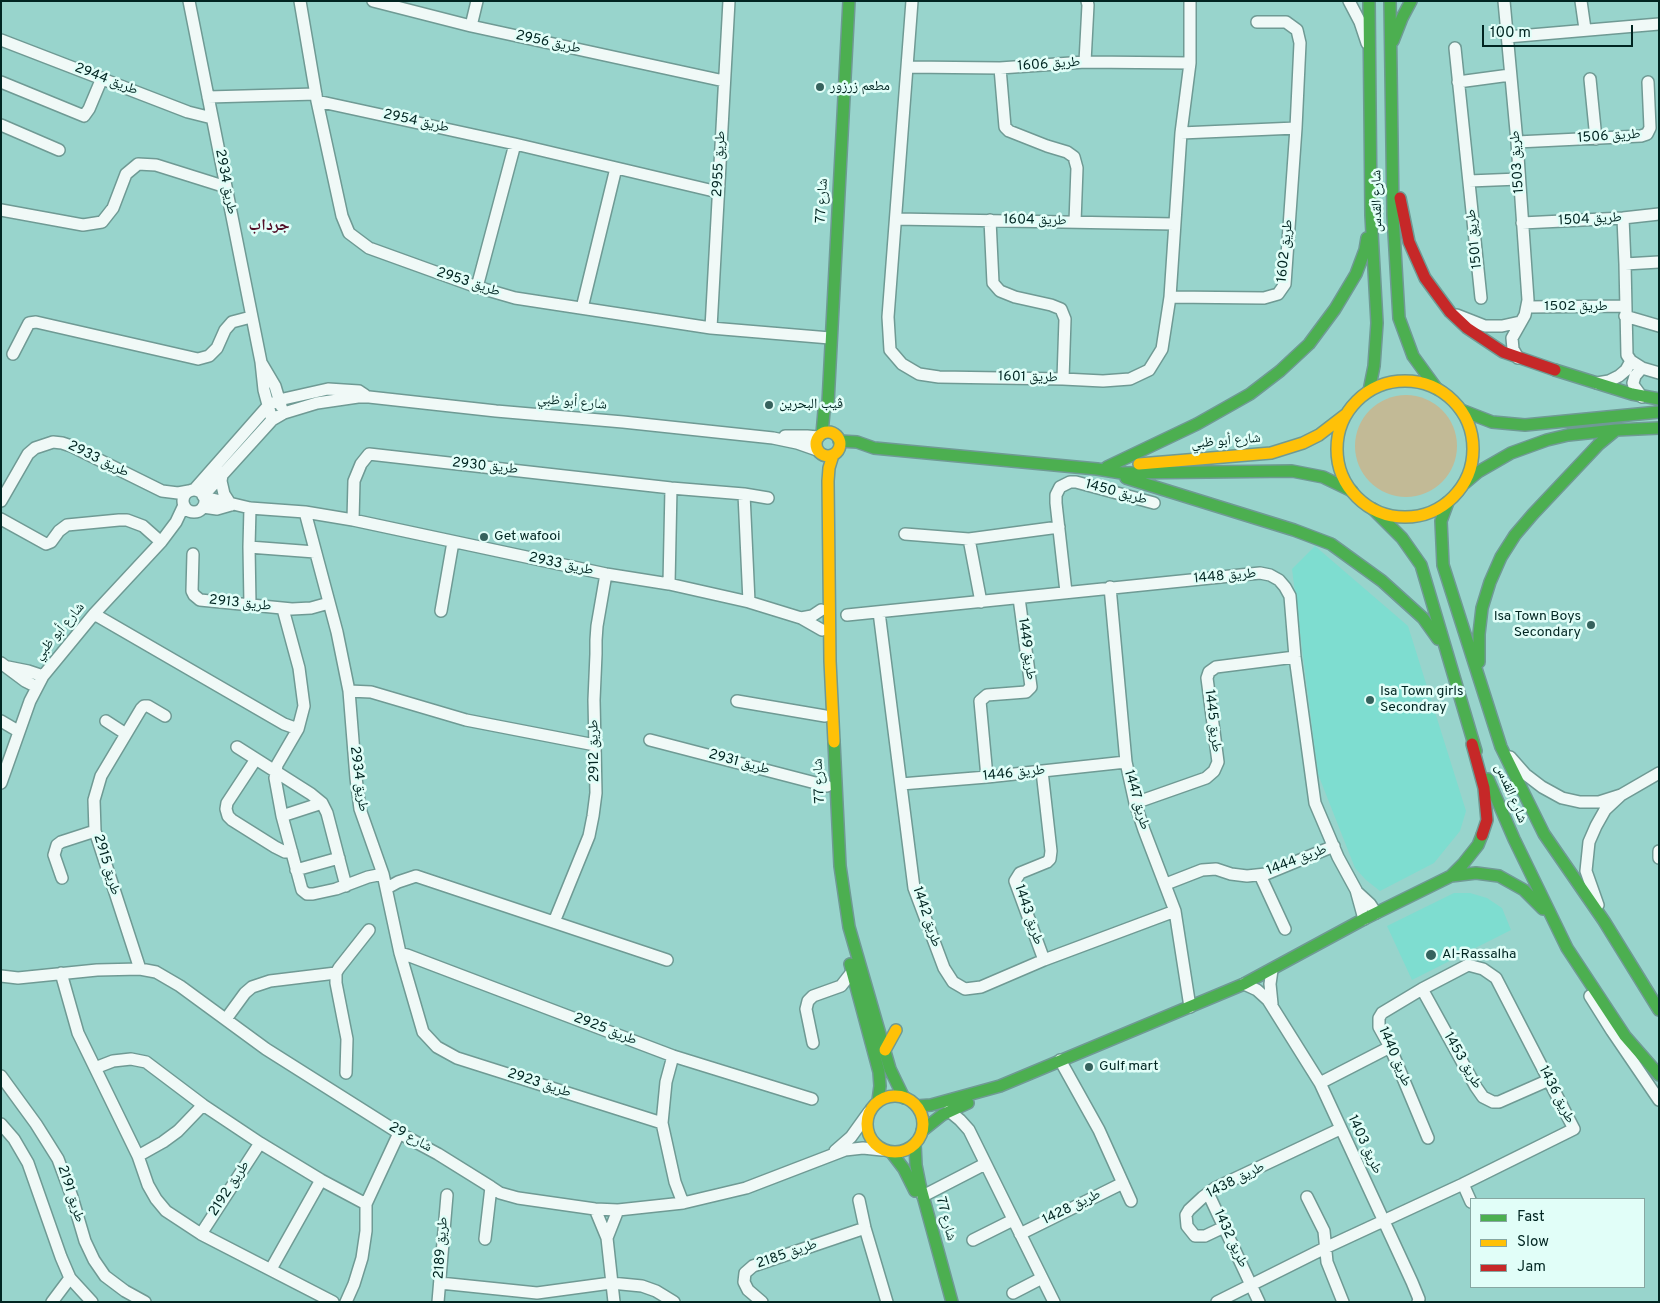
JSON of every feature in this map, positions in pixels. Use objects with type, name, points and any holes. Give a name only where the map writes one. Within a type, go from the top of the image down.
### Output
[{"type":"main road","name":"شارع القدس","points":[[1369,1],[1371,214],[1378,323],[1374,366],[1369,391]]},
{"type":"main road","name":"شارع القدس","points":[[1390,1],[1393,215],[1399,318],[1413,356],[1437,389]]},
{"type":"main road","points":[[1390,49],[1411,1]]},
{"type":"main road","name":"شارع 77","points":[[820,436],[824,411],[828,403],[846,2]]},
{"type":"main road","points":[[1392,156],[1409,242],[1425,278],[1450,312],[1467,328],[1484,341],[1518,358],[1642,397],[1659,399]]},
{"type":"main road","points":[[1104,469],[1197,424],[1250,394],[1280,371],[1309,344],[1335,309],[1356,274],[1365,250],[1371,214]]},
{"type":"main road","points":[[1464,484],[1470,470],[1473,454],[1468,424],[1450,398],[1437,389],[1421,383],[1403,381],[1385,384],[1369,391],[1356,401],[1346,414],[1339,433],[1337,453],[1342,473],[1352,491],[1373,508],[1388,514],[1404,517],[1420,515],[1435,510],[1448,502],[1464,484],[1494,462],[1529,445],[1568,435],[1659,428]]},
{"type":"main road","name":"شارع 77","points":[[825,607],[828,481],[829,468],[836,446],[833,414],[828,403]]},
{"type":"main road","points":[[1460,410],[1492,422],[1525,425],[1659,412]]},
{"type":"main road","name":"شارع أبو ظبي","points":[[1104,469],[1271,453],[1304,443],[1326,430],[1346,414]]},
{"type":"main road","points":[[1483,688],[1479,661],[1482,608],[1490,582],[1501,557],[1515,534],[1533,514],[1599,444],[1616,430]]},
{"type":"main road","points":[[829,432],[836,446],[827,456],[819,452],[816,444],[820,436],[829,432]]},
{"type":"main road","name":"شارع أبو ظبي","points":[[836,446],[856,452],[874,448],[980,460],[1152,474],[1292,471],[1323,477],[1352,491]]},
{"type":"main road","name":"شارع 77","points":[[819,452],[820,543],[826,628],[825,716],[827,786],[832,867],[835,899],[841,930],[879,1072],[878,1101]]},
{"type":"main road","points":[[1104,469],[1294,530],[1331,544],[1382,581],[1423,618],[1444,648]]},
{"type":"main road","name":"شارع القدس","points":[[1448,502],[1441,521],[1443,565],[1501,747],[1544,834],[1604,921],[1659,1010]]},
{"type":"main road","name":"شارع القدس","points":[[1373,508],[1402,538],[1421,565],[1472,744],[1514,839],[1567,948],[1625,1036],[1659,1075]]},
{"type":"main road","name":"شارع 77","points":[[826,628],[830,661],[838,834],[844,897],[849,926],[885,1050],[893,1076],[904,1098]]},
{"type":"main road","points":[[1000,1086],[934,1120],[922,1131],[915,1144],[908,1149],[900,1152],[887,1151],[875,1144],[870,1138],[867,1120],[869,1112],[878,1101],[891,1096],[904,1098],[917,1106],[931,1105],[1000,1086],[1244,984],[1364,919],[1451,876],[1478,845],[1487,820],[1484,788],[1472,744]]},
{"type":"main road","points":[[1451,876],[1476,873],[1499,876],[1524,890],[1553,920]]},
{"type":"main road","points":[[885,1050],[896,1030]]},
{"type":"main road","points":[[917,1106],[922,1118],[922,1131]]},
{"type":"main road","name":"شارع 77","points":[[915,1144],[917,1170],[923,1196],[952,1302]]},
{"type":"main road","name":"شارع 77","points":[[887,1151],[904,1169],[914,1187],[944,1302]]},
{"type":"street","name":"طريق 2934","points":[[189,1],[261,362],[264,390],[272,420]]},
{"type":"street","name":"طريق 2953","points":[[300,1],[316,97],[342,216],[349,233],[369,248],[477,287],[515,298],[711,328],[830,338]]},
{"type":"street","name":"طريق 2956","points":[[373,1],[471,26],[724,81]]},
{"type":"street","points":[[471,26],[477,1]]},
{"type":"street","name":"طريق 2955","points":[[711,328],[729,1]]},
{"type":"street","name":"طريق 1601","points":[[912,1],[888,317],[890,350],[902,364],[920,374],[940,377],[1102,381],[1130,379],[1149,370],[1162,350],[1170,297],[1181,133],[1190,63],[1190,1]]},
{"type":"street","points":[[1085,62],[1087,1]]},
{"type":"street","points":[[1349,1],[1360,22],[1369,50]]},
{"type":"street","name":"طريق 1503","points":[[1504,1],[1517,142],[1528,307]]},
{"type":"street","points":[[1582,1],[1585,29]]},
{"type":"street","name":"طريق 1602","points":[[1170,297],[1264,298],[1278,294],[1285,284],[1300,43],[1296,30],[1286,22],[1257,22]]},
{"type":"street","points":[[1508,36],[1659,24]]},
{"type":"street","name":"طريق 2944","points":[[1,40],[188,112],[212,118]]},
{"type":"street","name":"طريق 1501","points":[[1455,48],[1481,298]]},
{"type":"street","name":"طريق 1606","points":[[908,67],[1000,68],[1085,62],[1190,63]]},
{"type":"street","points":[[1000,68],[1005,127],[1009,131],[1068,152],[1074,157],[1077,168],[1075,222]]},
{"type":"street","points":[[1458,82],[1510,75]]},
{"type":"street","points":[[1,82],[84,116],[89,109],[102,78]]},
{"type":"street","points":[[1590,79],[1596,139]]},
{"type":"street","name":"طريق 1506","points":[[1517,142],[1596,139],[1647,134],[1650,128],[1648,82]]},
{"type":"street","name":"طريق 2954","points":[[208,97],[316,97],[718,192]]},
{"type":"street","points":[[1,125],[58,150]]},
{"type":"street","points":[[1181,133],[1296,128]]},
{"type":"street","points":[[477,287],[515,144]]},
{"type":"street","points":[[1,210],[83,225],[102,222],[112,208],[126,174],[138,164],[156,165],[226,187]]},
{"type":"street","points":[[582,308],[616,168]]},
{"type":"street","points":[[1468,180],[1519,179]]},
{"type":"street","name":"طريق 1504","points":[[1522,223],[1623,218],[1659,214]]},
{"type":"street","points":[[1623,218],[1626,351],[1631,362],[1642,368],[1659,373]]},
{"type":"street","name":"طريق 1604","points":[[896,219],[1174,224]]},
{"type":"street","points":[[990,220],[993,283],[1000,290],[1015,297],[1061,309],[1064,319],[1063,379]]},
{"type":"street","points":[[1625,264],[1659,262]]},
{"type":"street","points":[[1518,358],[1512,338],[1528,307]]},
{"type":"street","name":"طريق 1502","points":[[1528,307],[1625,311],[1659,326]]},
{"type":"street","points":[[1450,312],[1485,326],[1502,326],[1520,322]]},
{"type":"street","points":[[13,354],[29,323],[36,322],[198,359],[209,356],[217,348],[225,330],[232,322],[252,317]]},
{"type":"street","name":"طريق 2934","points":[[261,362],[269,374],[284,413]]},
{"type":"street","points":[[1597,383],[1609,381],[1619,376],[1631,362]]},
{"type":"street","points":[[1642,368],[1635,376],[1633,383],[1642,397]]},
{"type":"street","name":"شارع أبو ظبي","points":[[1,783],[18,731],[43,676],[94,614],[160,542],[268,406],[279,400],[328,389],[359,391],[369,397]]},
{"type":"street","name":"شارع أبو ظبي","points":[[218,471],[272,420],[284,413],[316,403],[369,397],[774,438],[797,443],[819,452]]},
{"type":"street","name":"شارع أبو ظبي","points":[[774,438],[820,436]]},
{"type":"street","name":"طريق 2933","points":[[1,501],[28,454],[35,448],[53,442],[62,443],[162,491],[171,500],[194,500],[217,509],[231,505],[305,512],[353,520],[606,574],[669,584],[749,602],[826,628]]},
{"type":"street","name":"طريق 2930","points":[[353,520],[354,481],[361,464],[369,454],[768,498]]},
{"type":"street","points":[[218,471],[222,488],[231,505]]},
{"type":"street","name":"طريق 1450","points":[[1066,592],[1056,503],[1056,495],[1060,488],[1070,482],[1076,482],[1154,503]]},
{"type":"street","points":[[669,584],[671,488]]},
{"type":"street","points":[[744,494],[749,602]]},
{"type":"street","points":[[250,508],[248,546],[250,605]]},
{"type":"street","name":"طريق 2934","points":[[305,512],[337,632],[349,691],[360,809],[387,888],[400,953],[423,1032]]},
{"type":"street","points":[[1,519],[46,544],[51,542],[59,531],[67,525],[119,520],[127,520],[143,526],[160,542]]},
{"type":"street","points":[[905,534],[968,539],[1059,527]]},
{"type":"street","points":[[968,539],[980,602]]},
{"type":"street","points":[[441,611],[453,542]]},
{"type":"street","points":[[248,546],[315,552]]},
{"type":"street","name":"طريق 2913","points":[[194,554],[192,592],[196,598],[302,609],[329,603]]},
{"type":"street","name":"طريق 1448","points":[[826,628],[847,615],[1260,573],[1270,575],[1279,580],[1290,596],[1295,657],[1315,803],[1356,890],[1364,919]]},
{"type":"street","name":"طريق 2912","points":[[554,922],[589,836],[593,816],[596,793],[594,744],[596,626],[606,574]]},
{"type":"street","name":"طريق 1447","points":[[1110,588],[1126,762],[1135,803],[1175,911],[1190,1007]]},
{"type":"street","name":"طريق 1449","points":[[986,777],[980,701],[987,695],[1026,692],[1031,687],[1019,598]]},
{"type":"street","points":[[801,618],[812,616],[825,607],[847,615]]},
{"type":"street","points":[[283,608],[299,668],[304,706],[298,729],[276,770],[275,785],[302,890],[307,894],[336,890],[368,877],[383,874]]},
{"type":"street","name":"طريق 1442","points":[[879,612],[914,888],[944,968],[953,982],[965,989],[981,987],[1044,960],[1175,911]]},
{"type":"street","points":[[94,614],[284,724],[298,729]]},
{"type":"street","name":"طريق 1445","points":[[1135,803],[1206,778],[1214,771],[1218,762],[1207,678],[1212,669],[1295,657]]},
{"type":"street","points":[[4,665],[43,676]]},
{"type":"street","points":[[4,665],[25,681],[37,687]]},
{"type":"street","points":[[349,691],[371,692],[466,720],[594,744]]},
{"type":"street","points":[[737,701],[825,716]]},
{"type":"street","name":"طريق 2915","points":[[140,969],[95,831],[94,810],[101,776],[141,709],[144,706],[148,706],[165,716]]},
{"type":"street","points":[[1,721],[18,731]]},
{"type":"street","points":[[106,721],[126,734]]},
{"type":"street","name":"طريق 2931","points":[[650,740],[827,786]]},
{"type":"street","points":[[237,747],[276,770],[311,794],[322,804],[346,886]]},
{"type":"street","points":[[1501,747],[1525,774],[1542,788],[1562,798],[1580,802],[1599,802],[1621,795],[1659,773]]},
{"type":"street","points":[[256,759],[227,803],[228,816],[275,848],[285,852],[292,852]]},
{"type":"street","name":"طريق 1446","points":[[901,784],[1126,762]]},
{"type":"street","name":"طريق 1443","points":[[1042,771],[1051,852],[1050,859],[1047,862],[1022,871],[1016,881],[1044,960]]},
{"type":"street","points":[[1604,921],[1586,871],[1589,842],[1606,810],[1621,795]]},
{"type":"street","points":[[282,816],[322,804]]},
{"type":"street","points":[[62,878],[54,855],[57,845],[95,831]]},
{"type":"street","name":"طريق 1444","points":[[1166,884],[1202,870],[1216,869],[1231,874],[1260,875],[1334,846]]},
{"type":"street","points":[[1659,851],[1659,858]]},
{"type":"street","points":[[296,870],[339,858]]},
{"type":"street","name":"طريق 1444","points":[[1260,875],[1285,929]]},
{"type":"street","points":[[387,888],[416,876],[667,960]]},
{"type":"street","name":"طريق 1448","points":[[1356,890],[1376,913]]},
{"type":"street","points":[[346,1073],[347,1039],[336,973],[370,930]]},
{"type":"street","name":"طريق 2925","points":[[400,953],[673,1056],[812,1099]]},
{"type":"street","name":"طريق 1440","points":[[1428,1138],[1380,1027],[1379,1018],[1382,1013],[1422,988],[1468,965]]},
{"type":"street","name":"طريق 1436","points":[[1325,1248],[1463,1184],[1574,1129],[1496,978],[1483,969],[1468,965]]},
{"type":"street","name":"شارع 29","points":[[1,984],[18,978],[97,970],[140,969],[156,972],[180,986],[266,1049],[399,1133],[438,1154],[500,1193],[518,1198],[595,1209],[618,1210],[683,1202],[746,1188],[827,1156],[854,1148],[887,1151]]},
{"type":"street","name":"طريق 1403","points":[[1272,970],[1270,991],[1273,1005]]},
{"type":"street","points":[[813,1043],[806,1009],[808,1001],[813,996],[841,986],[852,972]]},
{"type":"street","points":[[61,973],[78,1033],[138,1156],[148,1185],[156,1199],[166,1211],[201,1234],[332,1302]]},
{"type":"street","points":[[226,1019],[245,993],[252,987],[270,981],[336,973]]},
{"type":"street","name":"شارع 29","points":[[1,976],[18,978]]},
{"type":"street","points":[[1586,977],[1590,996],[1659,1100]]},
{"type":"street","name":"طريق 1403","points":[[1244,984],[1263,994],[1273,1005],[1320,1083],[1412,1282],[1418,1302]]},
{"type":"street","points":[[841,986],[857,994]]},
{"type":"street","name":"طريق 1453","points":[[1422,988],[1483,1097],[1493,1102],[1499,1102],[1549,1080]]},
{"type":"street","name":"طريق 2923","points":[[423,1032],[437,1047],[458,1058],[662,1123]]},
{"type":"street","points":[[1320,1083],[1390,1047]]},
{"type":"street","points":[[673,1056],[666,1082],[662,1123],[675,1182],[683,1202]]},
{"type":"street","points":[[95,1068],[113,1061],[131,1059],[146,1062],[203,1105],[260,1143],[320,1180],[366,1204]]},
{"type":"street","points":[[1060,1060],[1099,1130],[1132,1201]]},
{"type":"street","name":"طريق 2191","points":[[1,1076],[36,1124],[58,1159],[85,1241],[94,1260],[105,1276],[125,1291],[146,1302]]},
{"type":"street","points":[[968,1103],[967,1117],[969,1130],[1054,1302]]},
{"type":"street","points":[[138,1156],[164,1142],[178,1131],[203,1105]]},
{"type":"street","points":[[949,1111],[969,1130]]},
{"type":"street","name":"شارع 29","points":[[827,1156],[851,1137],[869,1112]]},
{"type":"street","points":[[1,1124],[14,1139],[28,1163],[70,1278],[92,1302]]},
{"type":"street","name":"طريق 1438","points":[[1224,1227],[1199,1237],[1192,1233],[1187,1226],[1185,1218],[1187,1213],[1208,1193],[1340,1129]]},
{"type":"street","points":[[346,1302],[362,1258],[366,1231],[366,1204],[399,1133]]},
{"type":"street","name":"طريق 2192","points":[[201,1234],[260,1143]]},
{"type":"street","points":[[923,1196],[985,1164]]},
{"type":"street","points":[[271,1270],[320,1180]]},
{"type":"street","name":"طريق 1428","points":[[1020,1234],[1124,1183]]},
{"type":"street","points":[[1463,1184],[1470,1200]]},
{"type":"street","points":[[485,1239],[491,1187]]},
{"type":"street","name":"طريق 1432","points":[[1208,1193],[1259,1302]]},
{"type":"street","name":"طريق 2189","points":[[438,1302],[447,1195]]},
{"type":"street","points":[[1306,1197],[1324,1231],[1327,1262],[1343,1302]]},
{"type":"street","points":[[859,1200],[865,1228],[887,1302]]},
{"type":"street","points":[[595,1209],[607,1238],[614,1302]]},
{"type":"street","points":[[607,1238],[618,1210]]},
{"type":"street","points":[[973,1240],[1013,1220]]},
{"type":"street","name":"طريق 2185","points":[[762,1302],[748,1290],[744,1282],[745,1274],[753,1266],[865,1228]]},
{"type":"street","name":"طريق 1432","points":[[1217,1302],[1325,1248]]},
{"type":"street","points":[[52,1302],[70,1278]]},
{"type":"street","points":[[1013,1294],[1042,1278]]},
{"type":"street","points":[[440,1282],[538,1297],[612,1283],[642,1286],[656,1291],[674,1302]]},
{"type":"shaded area","points":[[1406,395],[1425,399],[1442,410],[1453,427],[1457,446],[1453,465],[1442,482],[1425,493],[1406,497],[1387,493],[1370,482],[1359,465],[1355,446],[1359,427],[1370,410],[1387,399]]},
{"type":"shaded area","name":"Isa Town girls Secondray","points":[[1315,546],[1408,626],[1466,811],[1460,831],[1434,863],[1380,891],[1355,868],[1318,774],[1292,569]]},
{"type":"shaded area","name":"Al-Rassalha","points":[[1454,893],[1470,893],[1487,898],[1502,908],[1511,930],[1412,980],[1387,926]]},
{"type":"traffic: fast","points":[[822,434],[824,411],[828,403],[849,1]]},
{"type":"traffic: fast","points":[[1369,1],[1371,215],[1377,323],[1374,366],[1369,391]]},
{"type":"traffic: fast","points":[[1390,1],[1393,215],[1399,318],[1413,356],[1437,389]]},
{"type":"traffic: fast","points":[[1393,41],[1411,1]]},
{"type":"traffic: fast","points":[[1107,467],[1197,424],[1250,394],[1280,371],[1309,344],[1335,309],[1356,274],[1365,250],[1367,238]]},
{"type":"traffic: fast","points":[[1555,370],[1632,394],[1659,399]]},
{"type":"traffic: fast","points":[[1461,410],[1492,422],[1525,425],[1659,412]]},
{"type":"traffic: fast","points":[[1465,483],[1478,472],[1511,453],[1547,440],[1568,435],[1659,428]]},
{"type":"traffic: fast","points":[[1479,662],[1479,634],[1482,608],[1490,582],[1501,557],[1515,535],[1533,514],[1599,444],[1616,430]]},
{"type":"traffic: fast","points":[[839,441],[857,442],[874,448],[1122,473],[1292,471],[1323,477],[1352,491]]},
{"type":"traffic: fast","points":[[1126,478],[1294,530],[1331,544],[1382,581],[1423,618],[1438,639]]},
{"type":"traffic: fast","points":[[1448,502],[1441,521],[1443,565],[1501,747],[1544,834],[1604,921],[1659,1010]]},
{"type":"traffic: fast","points":[[1373,509],[1402,538],[1421,565],[1476,751]]},
{"type":"traffic: fast","points":[[834,742],[840,866],[849,927],[890,1069],[904,1098]]},
{"type":"traffic: fast","points":[[1488,779],[1514,839],[1567,948],[1625,1036],[1659,1075]]},
{"type":"traffic: fast","points":[[917,1106],[931,1105],[1000,1086],[1244,984],[1364,919],[1451,876],[1478,845],[1482,835]]},
{"type":"traffic: fast","points":[[1451,876],[1476,873],[1499,876],[1524,890],[1543,909]]},
{"type":"traffic: fast","points":[[850,964],[879,1072],[878,1101]]},
{"type":"traffic: fast","points":[[922,1131],[942,1115],[968,1103]]},
{"type":"traffic: fast","points":[[915,1144],[916,1165],[920,1185],[952,1302]]},
{"type":"traffic: fast","points":[[891,1152],[904,1169],[915,1191]]},
{"type":"traffic: slow","points":[[1405,381],[1431,387],[1453,401],[1467,423],[1473,449],[1467,475],[1453,497],[1431,511],[1405,517],[1379,511],[1357,497],[1343,475],[1337,449],[1343,423],[1357,401],[1379,387],[1405,381]]},
{"type":"traffic: slow","points":[[1139,464],[1271,453],[1303,443],[1319,435],[1345,415]]},
{"type":"traffic: slow","points":[[828,432],[833,433],[839,439],[840,444],[839,449],[833,455],[828,456],[823,455],[817,449],[816,444],[817,439],[823,433],[828,432]]},
{"type":"traffic: slow","points":[[833,455],[828,481],[830,661],[834,742]]},
{"type":"traffic: slow","points":[[885,1050],[896,1030]]},
{"type":"traffic: slow","points":[[890,1096],[900,1096],[915,1104],[921,1113],[923,1124],[921,1135],[915,1144],[900,1152],[890,1152],[879,1147],[872,1140],[867,1129],[867,1119],[872,1108],[879,1101],[890,1096]]},
{"type":"traffic: jam","points":[[1400,198],[1409,242],[1425,278],[1450,312],[1467,328],[1503,352],[1555,370]]},
{"type":"traffic: jam","points":[[1472,744],[1484,788],[1487,820],[1482,835]]},
{"type":"place","name":"مطعم زرزور","points":[[820,87]]},
{"type":"place","name":"ڤيب البحرين","points":[[769,405]]},
{"type":"place","name":"Get wafooi","points":[[484,537]]},
{"type":"place","name":"Isa Town Boys Secondary","points":[[1591,625]]},
{"type":"place","name":"Isa Town girls Secondray","points":[[1370,700]]},
{"type":"place","name":"Al-Rassalha","points":[[1431,955]]},
{"type":"place","name":"Gulf mart","points":[[1089,1067]]},
{"type":"district","name":"جرداب","points":[[269,227]]}]
